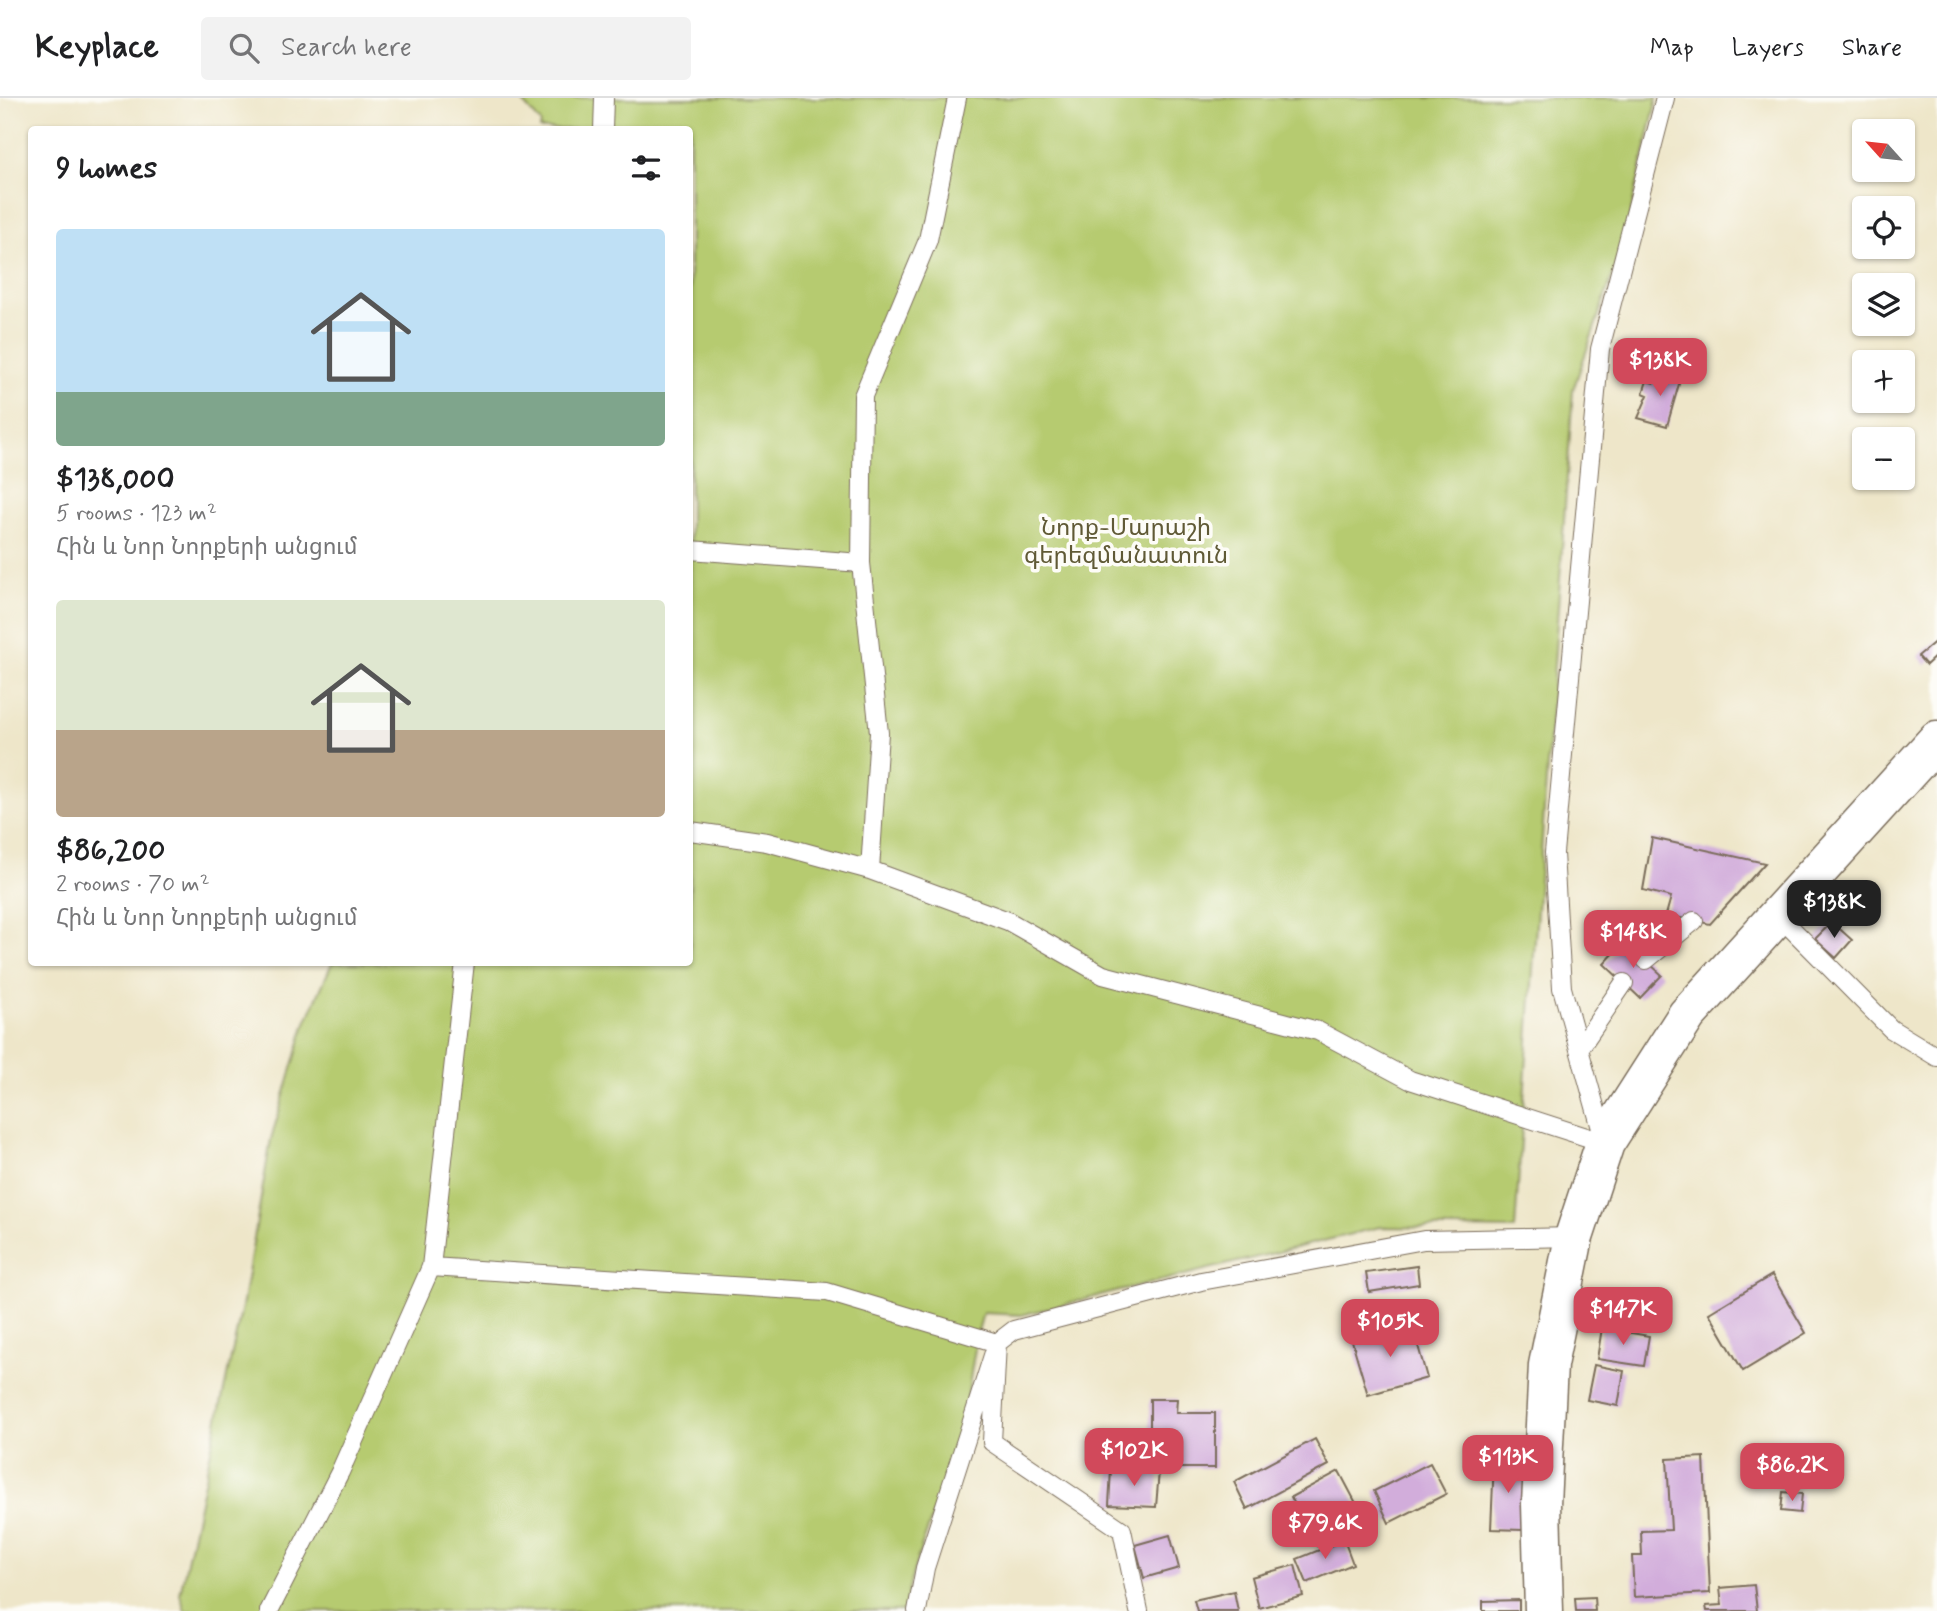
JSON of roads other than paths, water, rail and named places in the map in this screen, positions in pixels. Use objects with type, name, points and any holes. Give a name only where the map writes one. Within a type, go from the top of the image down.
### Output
[{"type":"street","points":[[1544,1611],[1541,1504],[1548,1365],[1574,1237],[1605,1143],[1687,1014],[1937,740]]},
{"type":"lane","points":[[603,126],[604,98]]},
{"type":"lane","points":[[870,870],[879,733],[861,564],[863,396],[928,240],[957,98]]},
{"type":"lane","points":[[1605,1143],[1562,988],[1554,853],[1600,349],[1664,98]]},
{"type":"lane","points":[[693,550],[861,564]]},
{"type":"lane","points":[[693,831],[767,842],[870,870],[1008,921],[1103,975],[1318,1031],[1410,1080],[1605,1143]]},
{"type":"lane","points":[[1777,915],[1891,1029],[1937,1057]]},
{"type":"lane","points":[[1646,960],[1694,921]]},
{"type":"lane","points":[[269,1611],[340,1472],[431,1267],[465,966]]},
{"type":"lane","points":[[1579,1049],[1624,983]]},
{"type":"lane","points":[[917,1611],[925,1568],[997,1343],[1014,1330],[1214,1278],[1424,1240],[1574,1237]]},
{"type":"lane","points":[[431,1267],[827,1292],[997,1343]]},
{"type":"lane","points":[[997,1343],[992,1441],[1122,1530],[1139,1611]]},
{"type":"park label","name":"Նորք-Մարաշի գերեզմանատուն","points":[[1126,541]]}]
